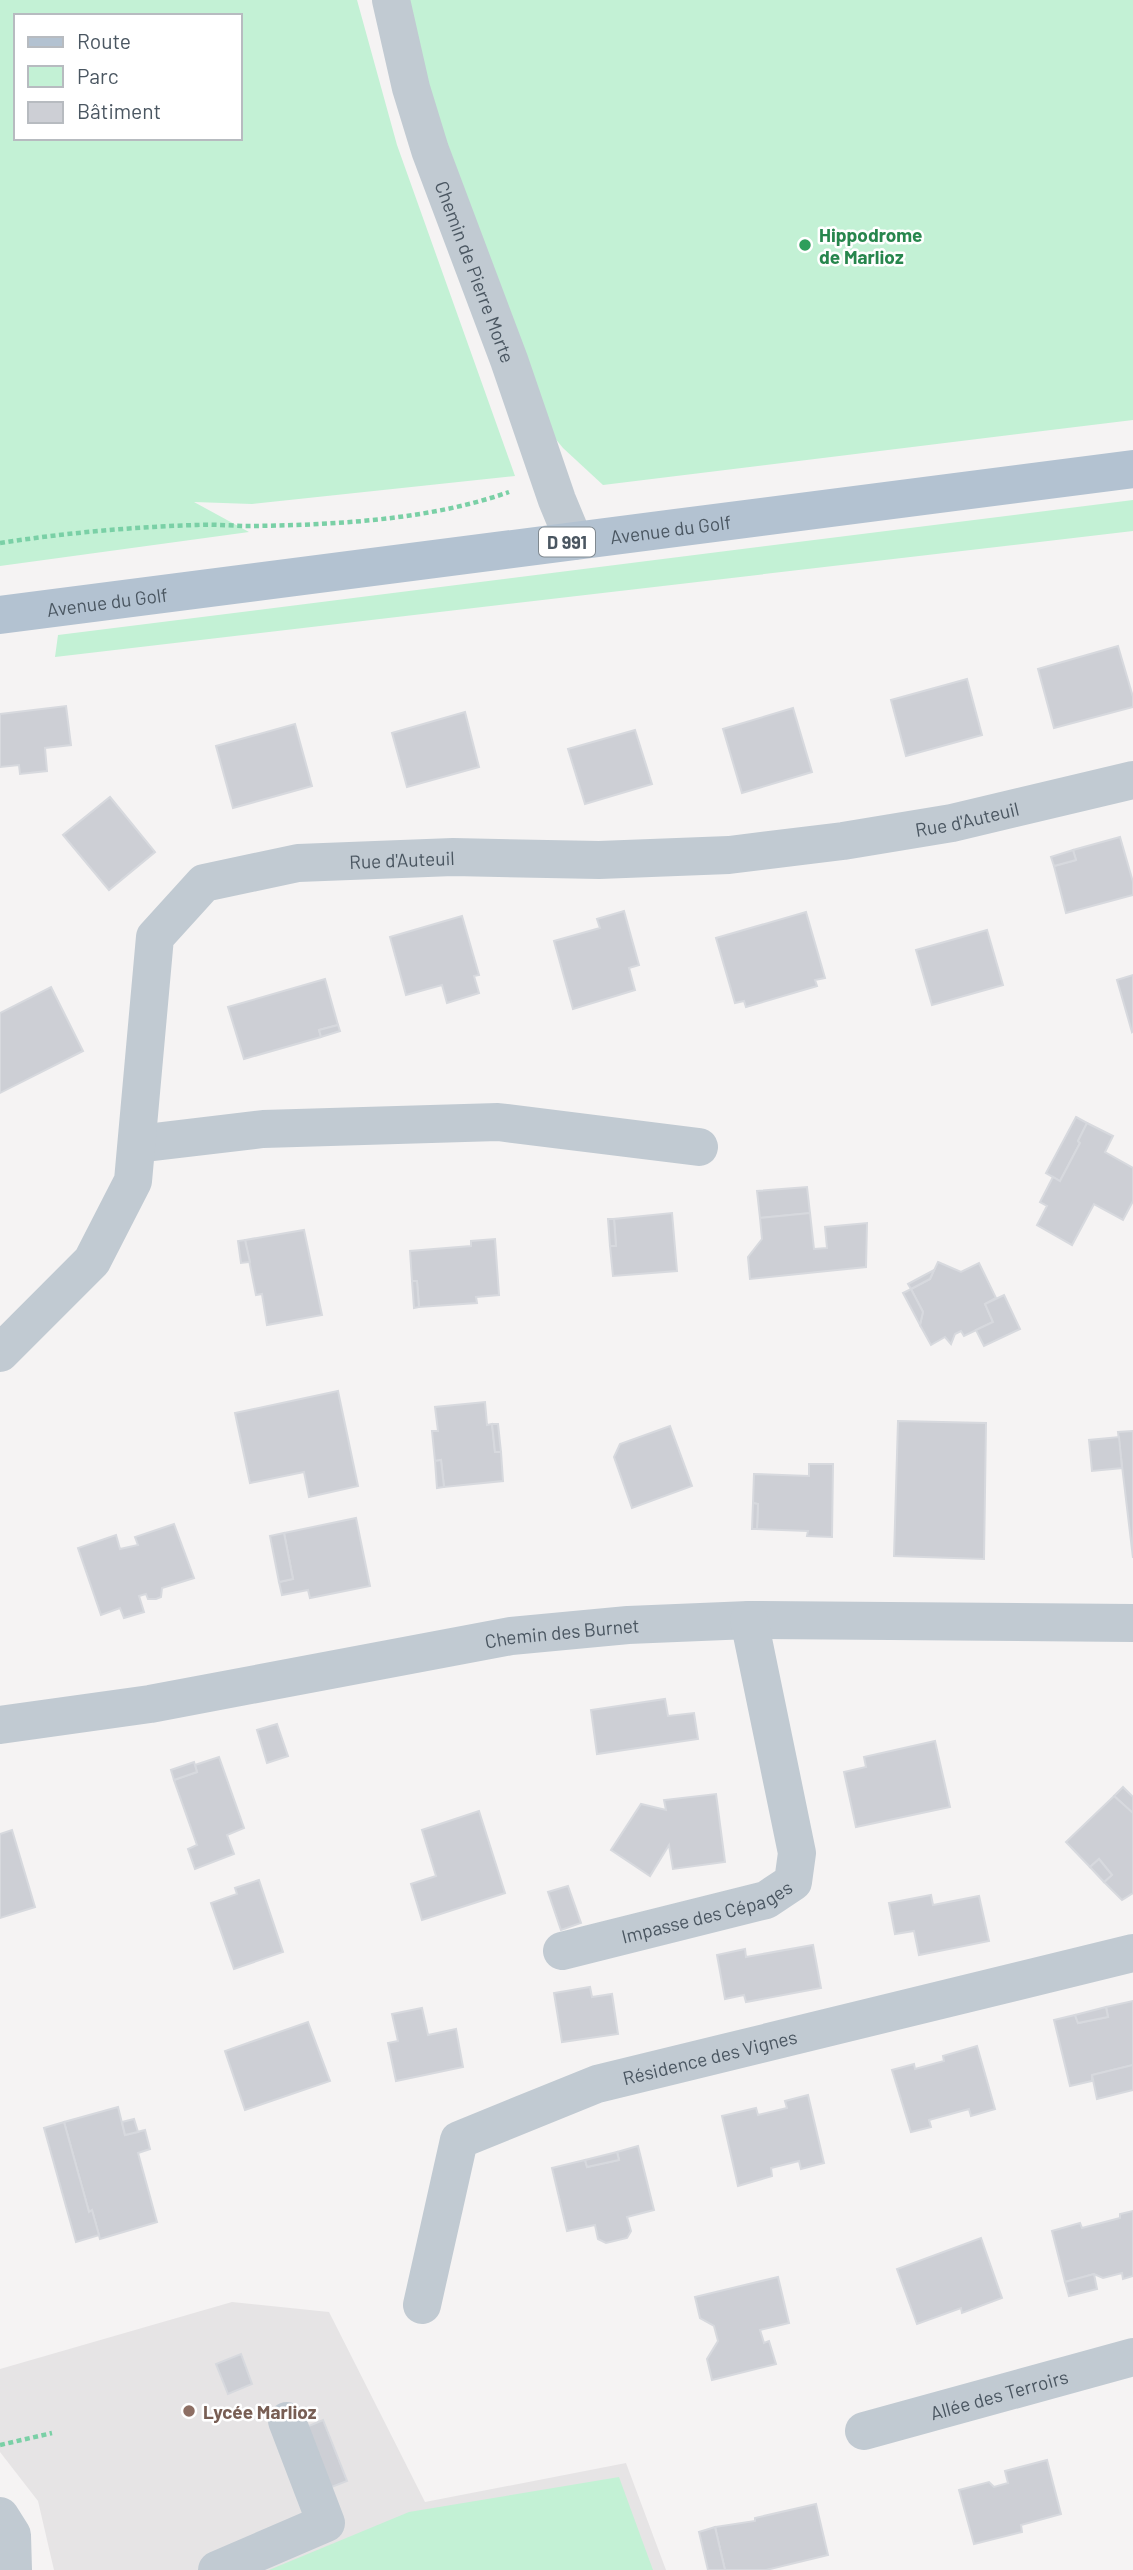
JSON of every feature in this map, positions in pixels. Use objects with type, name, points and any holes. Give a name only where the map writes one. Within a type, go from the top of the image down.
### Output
[{"type":"main road","name":"Avenue du Golf","points":[[0,615],[1133,469]]},
{"type":"street","name":"Chemin de Pierre Morte","points":[[391,0],[411,88],[430,150],[574,541]]},
{"type":"street","name":"Rue d'Auteuil","points":[[0,1353],[92,1261],[133,1181],[155,937],[204,883],[298,863],[453,857],[599,860],[729,855],[843,841],[952,823],[1133,780]]},
{"type":"street","points":[[137,1144],[263,1129],[498,1122],[699,1147]]},
{"type":"street","name":"Chemin des Burnet","points":[[0,1725],[150,1704],[511,1636],[628,1625],[749,1620],[1133,1623]]},
{"type":"street","name":"Impasse des Cépages","points":[[562,1951],[765,1900],[793,1882],[797,1853],[749,1620]]},
{"type":"street","name":"Résidence des Vignes","points":[[422,2305],[459,2140],[597,2084],[1133,1953]]},
{"type":"street","name":"Allée des Terroirs","points":[[864,2431],[1133,2357]]},
{"type":"street","points":[[217,2570],[326,2523],[287,2421]]},
{"type":"street","points":[[0,2516],[12,2535],[13,2570]]},
{"type":"path","points":[[0,543],[147,527],[317,524],[378,519],[451,508],[492,498],[549,476]]},
{"type":"path","points":[[0,2445],[52,2433]]},
{"type":"shaded area","name":"Lycée Marlioz","points":[[232,2302],[329,2312],[425,2502],[626,2463],[666,2570],[54,2570],[38,2501],[0,2452],[0,2369]]},
{"type":"green space","points":[[0,0],[357,0],[397,145],[515,476],[252,504],[194,502],[249,532],[0,566]]},
{"type":"green space","name":"Hippodrome de Marlioz","points":[[397,0],[1133,0],[1133,420],[603,485],[563,448],[539,419]]},
{"type":"green space","points":[[1133,500],[1133,531],[55,657],[58,635]]},
{"type":"green space","points":[[619,2477],[653,2570],[269,2570],[409,2512]]},
{"type":"building","points":[[1118,646],[1133,697],[1133,707],[1054,728],[1038,669]]},
{"type":"building","points":[[967,679],[982,735],[906,756],[891,700]]},
{"type":"building","points":[[66,706],[71,745],[45,748],[47,771],[20,774],[19,765],[0,767],[0,714]]},
{"type":"building","points":[[793,708],[812,772],[742,793],[723,729]]},
{"type":"building","points":[[465,712],[479,767],[407,787],[392,733]]},
{"type":"building","points":[[295,724],[312,786],[233,808],[216,746]]},
{"type":"building","points":[[635,730],[652,784],[585,804],[568,749]]},
{"type":"building","points":[[110,797],[155,852],[109,890],[63,835]]},
{"type":"building","points":[[1120,837],[1133,882],[1133,895],[1066,913],[1054,866],[1076,860],[1073,850]]},
{"type":"building","points":[[1073,850],[1076,860],[1054,866],[1051,857]]},
{"type":"building","points":[[624,911],[639,965],[629,968],[635,990],[573,1009],[554,941],[600,928],[597,919]]},
{"type":"building","points":[[806,912],[825,978],[815,980],[817,986],[746,1007],[744,1001],[735,1003],[716,938]]},
{"type":"building","points":[[462,916],[479,975],[474,976],[479,993],[447,1003],[442,985],[406,995],[390,937]]},
{"type":"building","points":[[987,930],[1003,985],[932,1005],[916,950]]},
{"type":"building","points":[[1133,975],[1133,1031],[1132,1032],[1117,980]]},
{"type":"building","points":[[325,979],[338,1025],[319,1030],[321,1037],[244,1059],[228,1007]]},
{"type":"building","points":[[51,987],[83,1051],[0,1093],[0,1013]]},
{"type":"building","points":[[338,1025],[340,1031],[321,1037],[319,1030]]},
{"type":"building","points":[[1076,1117],[1087,1123],[1060,1181],[1046,1173]]},
{"type":"building","points":[[1087,1123],[1113,1136],[1105,1152],[1133,1168],[1133,1201],[1123,1220],[1094,1204],[1072,1245],[1037,1225],[1047,1206],[1040,1202],[1053,1177],[1060,1181]]},
{"type":"building","points":[[807,1187],[810,1213],[760,1218],[757,1191]]},
{"type":"building","points":[[672,1213],[677,1271],[613,1276],[610,1246],[616,1246],[614,1219]]},
{"type":"building","points":[[810,1213],[814,1249],[827,1248],[825,1227],[867,1223],[866,1267],[750,1279],[748,1257],[762,1239],[760,1218]]},
{"type":"building","points":[[608,1219],[614,1219],[616,1246],[610,1246]]},
{"type":"building","points":[[304,1230],[322,1315],[267,1325],[262,1294],[256,1295],[245,1240]]},
{"type":"building","points":[[495,1239],[499,1295],[476,1297],[477,1303],[419,1307],[417,1281],[412,1281],[410,1251],[471,1246],[471,1241]]},
{"type":"building","points":[[245,1240],[250,1262],[241,1263],[238,1241]]},
{"type":"building","points":[[938,1262],[961,1272],[979,1263],[996,1298],[985,1304],[993,1322],[964,1336],[961,1331],[955,1334],[951,1344],[945,1337],[931,1345],[920,1325],[923,1312],[911,1289],[930,1279]]},
{"type":"building","points":[[934,1270],[930,1279],[911,1289],[908,1284]]},
{"type":"building","points":[[412,1281],[417,1281],[419,1307],[414,1308]]},
{"type":"building","points":[[911,1289],[923,1312],[920,1325],[903,1293]]},
{"type":"building","points":[[1004,1295],[1020,1329],[984,1346],[976,1330],[993,1322],[985,1304]]},
{"type":"building","points":[[338,1391],[358,1486],[309,1497],[304,1472],[250,1483],[235,1413]]},
{"type":"building","points":[[485,1402],[487,1425],[492,1424],[495,1452],[501,1452],[503,1481],[444,1487],[441,1460],[435,1461],[432,1431],[438,1431],[435,1407]]},
{"type":"building","points":[[898,1421],[986,1423],[984,1559],[894,1556]]},
{"type":"building","points":[[492,1424],[498,1424],[501,1452],[495,1452]]},
{"type":"building","points":[[670,1426],[692,1486],[632,1508],[614,1457],[620,1444]]},
{"type":"building","points":[[1133,1431],[1133,1558],[1118,1432]]},
{"type":"building","points":[[1119,1437],[1122,1468],[1092,1471],[1089,1440]]},
{"type":"building","points":[[441,1460],[444,1487],[437,1488],[435,1461]]},
{"type":"building","points":[[809,1464],[833,1464],[832,1537],[807,1536],[808,1531],[757,1529],[758,1504],[753,1503],[754,1474],[809,1476]]},
{"type":"building","points":[[753,1503],[758,1504],[757,1529],[752,1529]]},
{"type":"building","points":[[356,1518],[370,1586],[310,1598],[308,1590],[282,1595],[279,1582],[293,1579],[284,1533]]},
{"type":"building","points":[[174,1524],[194,1578],[162,1588],[161,1597],[156,1599],[148,1599],[146,1594],[139,1596],[144,1612],[124,1618],[120,1608],[101,1615],[78,1548],[116,1535],[120,1549],[138,1545],[135,1537]]},
{"type":"building","points":[[284,1533],[293,1579],[279,1582],[270,1536]]},
{"type":"building","points":[[665,1699],[668,1716],[694,1713],[698,1739],[597,1754],[591,1710]]},
{"type":"building","points":[[277,1724],[288,1756],[267,1763],[257,1730]]},
{"type":"building","points":[[935,1741],[950,1807],[856,1827],[844,1772],[866,1767],[864,1757]]},
{"type":"building","points":[[219,1757],[244,1828],[227,1835],[234,1854],[195,1869],[188,1849],[197,1845],[174,1780],[197,1772],[195,1765]]},
{"type":"building","points":[[194,1762],[197,1772],[174,1780],[171,1770]]},
{"type":"building","points":[[1123,1787],[1133,1797],[1133,1813],[1114,1796]]},
{"type":"building","points":[[716,1794],[725,1862],[673,1869],[669,1845],[650,1876],[611,1850],[641,1804],[666,1810],[664,1800]]},
{"type":"building","points":[[1114,1796],[1133,1813],[1133,1893],[1122,1900],[1104,1882],[1112,1875],[1099,1859],[1090,1867],[1066,1842]]},
{"type":"building","points":[[479,1811],[505,1893],[422,1920],[411,1884],[436,1876],[422,1830]]},
{"type":"building","points":[[12,1830],[35,1907],[0,1918],[0,1834]]},
{"type":"building","points":[[1099,1859],[1112,1875],[1104,1882],[1090,1867]]},
{"type":"building","points":[[259,1880],[283,1952],[234,1969],[211,1903],[237,1894],[235,1888]]},
{"type":"building","points":[[568,1886],[581,1923],[561,1930],[548,1892]]},
{"type":"building","points":[[931,1895],[933,1905],[979,1896],[989,1941],[919,1955],[914,1931],[895,1934],[889,1903]]},
{"type":"building","points":[[813,1945],[821,1988],[746,2002],[744,1995],[725,1999],[717,1955],[745,1949],[746,1957]]},
{"type":"building","points":[[590,1987],[592,1997],[612,1994],[618,2034],[562,2042],[554,1993]]},
{"type":"building","points":[[1133,2001],[1133,2065],[1092,2075],[1092,2081],[1070,2086],[1054,2020],[1075,2015],[1078,2023],[1108,2017],[1106,2007]]},
{"type":"building","points":[[1106,2007],[1108,2017],[1078,2023],[1075,2015]]},
{"type":"building","points":[[422,2008],[428,2035],[456,2029],[463,2067],[396,2081],[388,2043],[398,2041],[392,2014]]},
{"type":"building","points":[[308,2022],[330,2081],[245,2110],[225,2051]]},
{"type":"building","points":[[977,2046],[995,2109],[971,2116],[969,2109],[929,2120],[931,2127],[911,2132],[892,2070],[914,2064],[915,2069],[944,2061],[943,2056]]},
{"type":"building","points":[[1133,2065],[1133,2090],[1097,2099],[1092,2075]]},
{"type":"building","points":[[808,2095],[824,2163],[801,2169],[799,2161],[771,2168],[772,2176],[738,2186],[722,2116],[756,2108],[758,2115],[787,2108],[785,2101]]},
{"type":"building","points":[[118,2107],[125,2135],[145,2130],[150,2149],[138,2153],[157,2222],[100,2239],[92,2210],[89,2212],[64,2122]]},
{"type":"building","points":[[134,2119],[138,2132],[125,2135],[122,2122]]},
{"type":"building","points":[[64,2122],[89,2212],[92,2210],[99,2235],[76,2242],[44,2128]]},
{"type":"building","points":[[638,2146],[654,2210],[627,2217],[631,2231],[627,2238],[606,2243],[598,2239],[595,2225],[567,2231],[552,2168],[585,2160],[587,2167],[619,2160],[617,2152]]},
{"type":"building","points":[[617,2152],[619,2160],[587,2167],[585,2160]]},
{"type":"building","points":[[1133,2211],[1133,2276],[1123,2279],[1122,2273],[1103,2278],[1094,2274],[1065,2282],[1052,2231],[1080,2223],[1082,2228],[1120,2218],[1120,2214]]},
{"type":"building","points":[[981,2238],[1002,2298],[962,2313],[961,2308],[917,2324],[897,2269]]},
{"type":"building","points":[[1094,2274],[1097,2289],[1069,2296],[1065,2282]]},
{"type":"building","points":[[778,2277],[789,2323],[760,2330],[764,2343],[769,2341],[776,2364],[712,2380],[707,2359],[718,2341],[714,2326],[700,2318],[695,2297]]},
{"type":"building","points":[[241,2354],[252,2384],[228,2394],[216,2364]]},
{"type":"building","points":[[323,2420],[347,2481],[324,2490],[299,2430]]},
{"type":"building","points":[[1047,2460],[1061,2514],[1021,2525],[1022,2532],[974,2544],[959,2490],[989,2482],[994,2487],[1008,2483],[1005,2471]]},
{"type":"building","points":[[816,2504],[828,2555],[766,2570],[725,2570],[715,2527],[755,2521],[755,2518]]},
{"type":"building","points":[[715,2527],[725,2570],[708,2570],[699,2532]]},
{"type":"place","name":"Hippodrome de Marlioz","points":[[805,245]]},
{"type":"place","name":"Lycée Marlioz","points":[[189,2411]]}]
